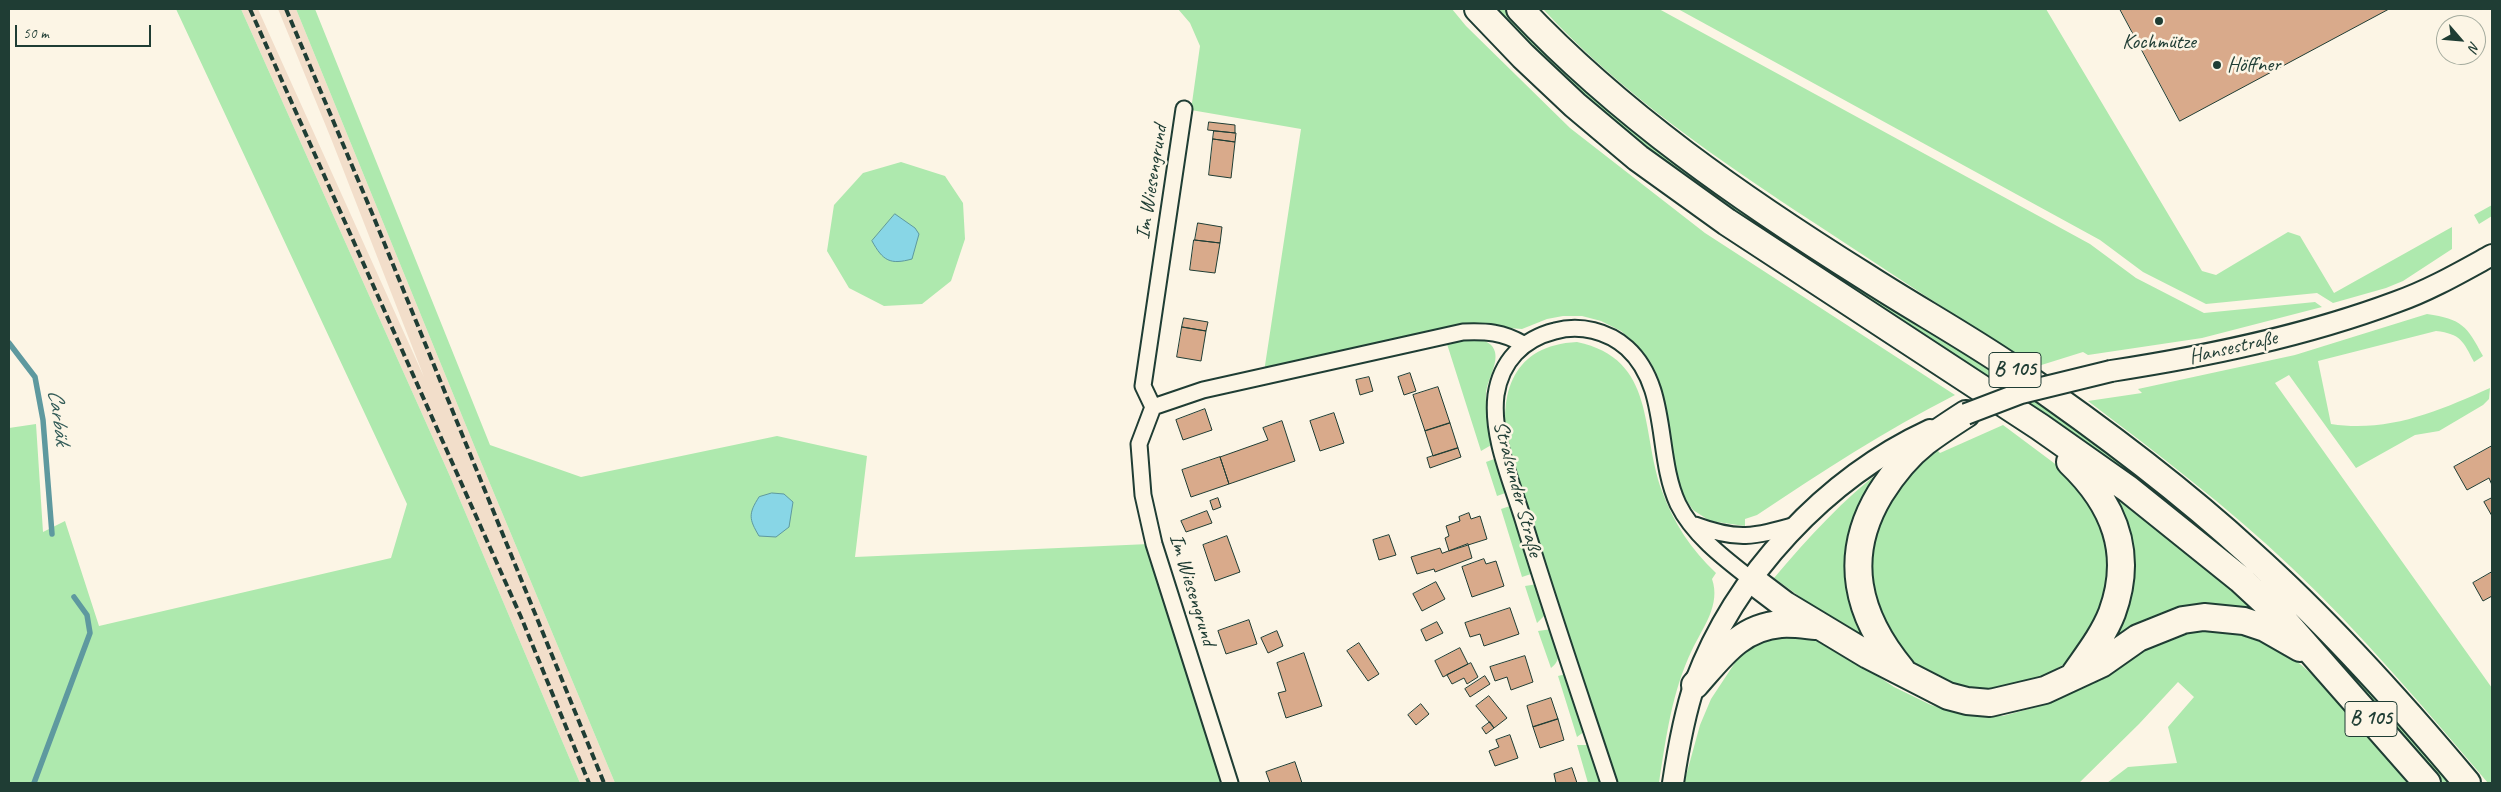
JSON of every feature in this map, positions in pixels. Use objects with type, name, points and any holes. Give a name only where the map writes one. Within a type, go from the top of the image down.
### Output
[{"type":"highway","name":"B 105","points":[[1478,9],[1523,56],[1575,105],[1638,158],[1726,222],[2040,427],[2128,489],[2240,579],[2281,617],[2427,783]]},
{"type":"highway","name":"B 105","points":[[1520,9],[1540,30],[1627,109],[1690,157],[1773,217],[2009,366],[2136,458],[2209,517],[2253,555],[2361,663],[2467,783]]},
{"type":"highway","points":[[1905,675],[1889,655],[1868,618],[1861,599],[1858,579],[1858,554],[1862,532],[1872,508],[1920,439],[1966,414]]},
{"type":"highway","points":[[2040,427],[2060,451],[2091,482],[2112,519],[2119,543],[2119,587],[2111,614],[2099,639],[2074,676]]},
{"type":"highway","points":[[1752,580],[1785,605],[1905,675],[1948,696],[1967,701],[1990,703],[2044,690],[2101,664],[2138,638],[2162,627],[2183,620],[2204,617],[2244,621],[2265,628],[2314,656]]},
{"type":"highway","points":[[1695,685],[1739,638],[1767,626],[1782,624],[1819,626]]},
{"type":"street","name":"Im Wiesengrund","points":[[1184,109],[1142,386],[1154,408],[1139,444],[1143,495],[1154,544],[1230,783]]},
{"type":"street","name":"Hansestraße","points":[[1966,414],[2021,393],[2111,371],[2181,360],[2334,323],[2398,302],[2452,277],[2492,255]]},
{"type":"street","name":"Stralsunder Straße","points":[[1610,783],[1540,574],[1498,438],[1496,395],[1500,376],[1505,365],[1523,344],[1554,331],[1571,328],[1589,330],[1608,335],[1626,348],[1640,362],[1650,381],[1656,403],[1664,458],[1678,505],[1691,524],[1719,553],[1752,580]]},
{"type":"street","points":[[1154,408],[1203,390],[1463,332],[1487,331],[1504,335],[1523,344]]},
{"type":"street","points":[[1672,783],[1681,737],[1695,685],[1716,640],[1752,580],[1774,550],[1796,525],[1844,482],[1882,454],[1920,439]]},
{"type":"street","points":[[1691,524],[1734,537],[1758,536],[1796,525]]},
{"type":"shaded area","points":[[241,9],[258,9],[424,377],[332,141],[278,9],[296,9],[478,455],[615,783],[580,783],[449,474]]},
{"type":"green space","points":[[176,9],[241,9],[449,474],[580,783],[9,783],[9,428],[36,424],[43,532],[65,521],[99,626],[391,558],[407,504]]},
{"type":"green space","points":[[296,9],[315,9],[490,445],[581,477],[777,436],[867,456],[855,557],[1149,544],[1225,783],[615,783],[478,455]]},
{"type":"green space","points":[[1178,9],[1452,9],[1466,26],[1570,128],[1705,233],[1955,395],[1879,437],[1757,515],[1745,519],[1745,526],[1710,521],[1693,510],[1680,491],[1670,453],[1658,377],[1650,361],[1638,346],[1621,331],[1601,321],[1582,316],[1563,316],[1547,319],[1522,329],[1469,325],[1264,372],[1301,129],[1191,110],[1200,46],[1190,23]]},
{"type":"green space","points":[[1492,9],[1504,9],[1537,43],[2128,464],[2274,587],[2356,674],[2454,783],[2440,783],[2405,742],[2266,595],[1681,176],[1606,117]]},
{"type":"green space","points":[[1543,9],[1659,9],[2090,244],[2136,278],[2204,313],[2315,302],[2322,307],[2202,338],[2088,355],[2083,352],[2035,367],[1708,151],[1638,98],[1605,70]]},
{"type":"green space","points":[[1678,9],[2046,9],[2202,271],[2216,275],[2288,232],[2300,236],[2334,293],[2452,227],[2452,249],[2403,281],[2386,288],[2333,303],[2317,293],[2206,304],[2143,272],[2100,240]]},
{"type":"green space","points":[[901,162],[945,176],[963,203],[965,239],[951,281],[922,304],[884,306],[849,288],[827,251],[834,205],[863,173]]},
{"type":"green space","points":[[2492,205],[2492,216],[2479,224],[2474,215]]},
{"type":"green space","points":[[2427,314],[2448,318],[2462,326],[2472,337],[2483,356],[2474,362],[2460,340],[2451,334],[2436,331],[2318,361],[2331,424],[2352,426],[2393,423],[2452,405],[2490,388],[2489,399],[2483,405],[2439,431],[2415,435],[2356,468],[2289,375],[2275,383],[2492,688],[2492,783],[2488,783],[2368,645],[2291,567],[2218,502],[2088,401],[2142,393],[2138,389],[2295,355]]},
{"type":"green space","points":[[1478,338],[1491,345],[1496,357],[1486,394],[1487,412],[1493,444],[1481,451],[1447,344]]},
{"type":"green space","points":[[1577,342],[1603,351],[1621,364],[1633,381],[1641,400],[1655,468],[1667,503],[1684,535],[1716,573],[1712,579],[1714,598],[1710,616],[1692,650],[1679,682],[1667,732],[1659,783],[1615,783],[1508,448],[1505,428],[1509,391],[1515,376],[1524,362],[1538,352],[1555,345]]},
{"type":"green space","points":[[2003,425],[2074,478],[2113,546],[2106,610],[2070,661],[2039,678],[2010,688],[1980,691],[1941,681],[1908,660],[1892,644],[1867,584],[1877,515],[1918,461],[1937,450],[1940,453]]},
{"type":"green space","points":[[1497,458],[1508,492],[1497,496],[1486,462]]},
{"type":"green space","points":[[1886,467],[1862,507],[1869,647],[1774,578],[1827,519],[1855,492]]},
{"type":"green space","points":[[2110,490],[2249,602],[2264,621],[2247,615],[2101,653],[2114,632]]},
{"type":"green space","points":[[1513,505],[1534,573],[1522,577],[1501,509]]},
{"type":"green space","points":[[1538,584],[1547,613],[1537,623],[1525,586]]},
{"type":"green space","points":[[2211,625],[2262,639],[2303,666],[2359,724],[2408,783],[2107,783],[2128,767],[2177,763],[2168,727],[2194,697],[2178,682],[2139,724],[2079,783],[1684,783],[1700,725],[1711,699],[1742,652],[1774,634],[1816,638],[1834,647],[1894,687],[1931,705],[1957,713],[2003,716],[2051,703],[2156,637]]},
{"type":"green space","points":[[1552,629],[1559,655],[1558,660],[1551,668],[1538,631]]},
{"type":"green space","points":[[1566,674],[1585,731],[1577,737],[1558,676]]},
{"type":"green space","points":[[1577,745],[1589,745],[1601,783],[1588,783]]},
{"type":"water","points":[[895,214],[915,228],[919,234],[912,259],[898,262],[888,260],[880,253],[872,241]]},
{"type":"water","points":[[772,493],[784,494],[793,502],[789,527],[776,537],[759,536],[752,521],[753,508],[759,497]]},
{"type":"building","name":"Höffner","points":[[2120,9],[2389,9],[2180,121]]},
{"type":"building","points":[[1209,122],[1235,125],[1235,133],[1208,130]]},
{"type":"building","points":[[1214,131],[1236,133],[1235,142],[1213,139]]},
{"type":"building","points":[[1213,139],[1235,142],[1231,178],[1209,175]]},
{"type":"building","points":[[1198,223],[1222,227],[1220,243],[1195,240]]},
{"type":"building","points":[[1194,240],[1220,243],[1215,273],[1190,270]]},
{"type":"building","points":[[1184,318],[1208,322],[1206,331],[1182,327]]},
{"type":"building","points":[[1182,327],[1206,331],[1201,361],[1177,357]]},
{"type":"building","points":[[1410,373],[1416,391],[1404,395],[1398,377]]},
{"type":"building","points":[[1369,377],[1373,391],[1360,395],[1356,380]]},
{"type":"building","points":[[1438,387],[1450,423],[1425,431],[1413,395]]},
{"type":"building","points":[[1205,409],[1212,430],[1183,440],[1176,420]]},
{"type":"building","points":[[1334,413],[1344,443],[1320,451],[1310,421]]},
{"type":"building","points":[[1282,421],[1295,461],[1229,484],[1220,457],[1268,440],[1263,428]]},
{"type":"building","points":[[1450,423],[1458,448],[1433,456],[1425,431]]},
{"type":"building","points":[[2492,446],[2492,485],[2489,478],[2467,490],[2454,467]]},
{"type":"building","points":[[1458,448],[1461,457],[1430,468],[1427,458]]},
{"type":"building","points":[[1220,457],[1229,484],[1191,497],[1182,470]]},
{"type":"building","points":[[1218,498],[1221,507],[1213,510],[1210,501]]},
{"type":"building","points":[[2492,498],[2492,516],[2484,502]]},
{"type":"building","points":[[1207,511],[1212,523],[1186,532],[1181,521]]},
{"type":"building","points":[[1469,513],[1471,519],[1480,516],[1487,539],[1449,551],[1445,538],[1449,536],[1446,526],[1460,521],[1459,517]]},
{"type":"building","points":[[1389,535],[1396,555],[1379,560],[1373,540]]},
{"type":"building","points":[[1227,536],[1240,572],[1215,581],[1203,545]]},
{"type":"building","points":[[1468,544],[1472,558],[1435,572],[1434,569],[1417,574],[1411,557],[1440,548],[1442,553]]},
{"type":"building","points":[[1484,559],[1486,564],[1496,561],[1504,586],[1472,597],[1462,567]]},
{"type":"building","points":[[2492,572],[2492,596],[2483,601],[2473,583]]},
{"type":"building","points":[[1436,582],[1445,599],[1422,611],[1413,594]]},
{"type":"building","points":[[1510,608],[1519,634],[1484,646],[1480,634],[1470,637],[1465,623]]},
{"type":"building","points":[[1249,620],[1257,644],[1226,654],[1218,631]]},
{"type":"building","points":[[1437,622],[1443,633],[1426,641],[1421,630]]},
{"type":"building","points":[[1277,631],[1283,646],[1268,653],[1261,638]]},
{"type":"building","points":[[1359,643],[1379,674],[1368,681],[1347,651]]},
{"type":"building","points":[[1460,648],[1468,664],[1443,677],[1435,661]]},
{"type":"building","points":[[1304,653],[1322,706],[1286,718],[1278,693],[1286,691],[1277,663]]},
{"type":"building","points":[[1525,656],[1533,682],[1511,690],[1507,677],[1495,681],[1490,667]]},
{"type":"building","points":[[1471,663],[1478,677],[1467,684],[1464,678],[1452,684],[1447,675]]},
{"type":"building","points":[[1485,676],[1490,684],[1470,697],[1465,689]]},
{"type":"building","points":[[1489,696],[1507,718],[1494,728],[1476,706]]},
{"type":"building","points":[[1551,698],[1558,719],[1533,727],[1527,706]]},
{"type":"building","points":[[1421,704],[1429,714],[1416,725],[1408,715]]},
{"type":"building","points":[[1558,719],[1564,740],[1540,748],[1533,727]]},
{"type":"building","points":[[1490,722],[1494,728],[1486,734],[1482,728]]},
{"type":"building","points":[[1510,735],[1518,758],[1495,766],[1489,751],[1499,747],[1496,740]]},
{"type":"building","points":[[1295,762],[1302,783],[1270,783],[1266,772]]},
{"type":"building","points":[[1572,768],[1577,783],[1556,783],[1554,774]]},
{"type":"waterway","name":"Carbäk","points":[[9,343],[35,377],[43,420],[52,534]]},
{"type":"waterway","name":"Carbäk","points":[[34,783],[90,633],[87,615],[74,597]]},
{"type":"railway","points":[[250,9],[521,617],[589,783]]},
{"type":"railway","points":[[286,9],[372,213],[604,783]]},
{"type":"place","name":"Kochmütze","points":[[2159,21]]},
{"type":"place","name":"Höffner","points":[[2217,65]]}]
